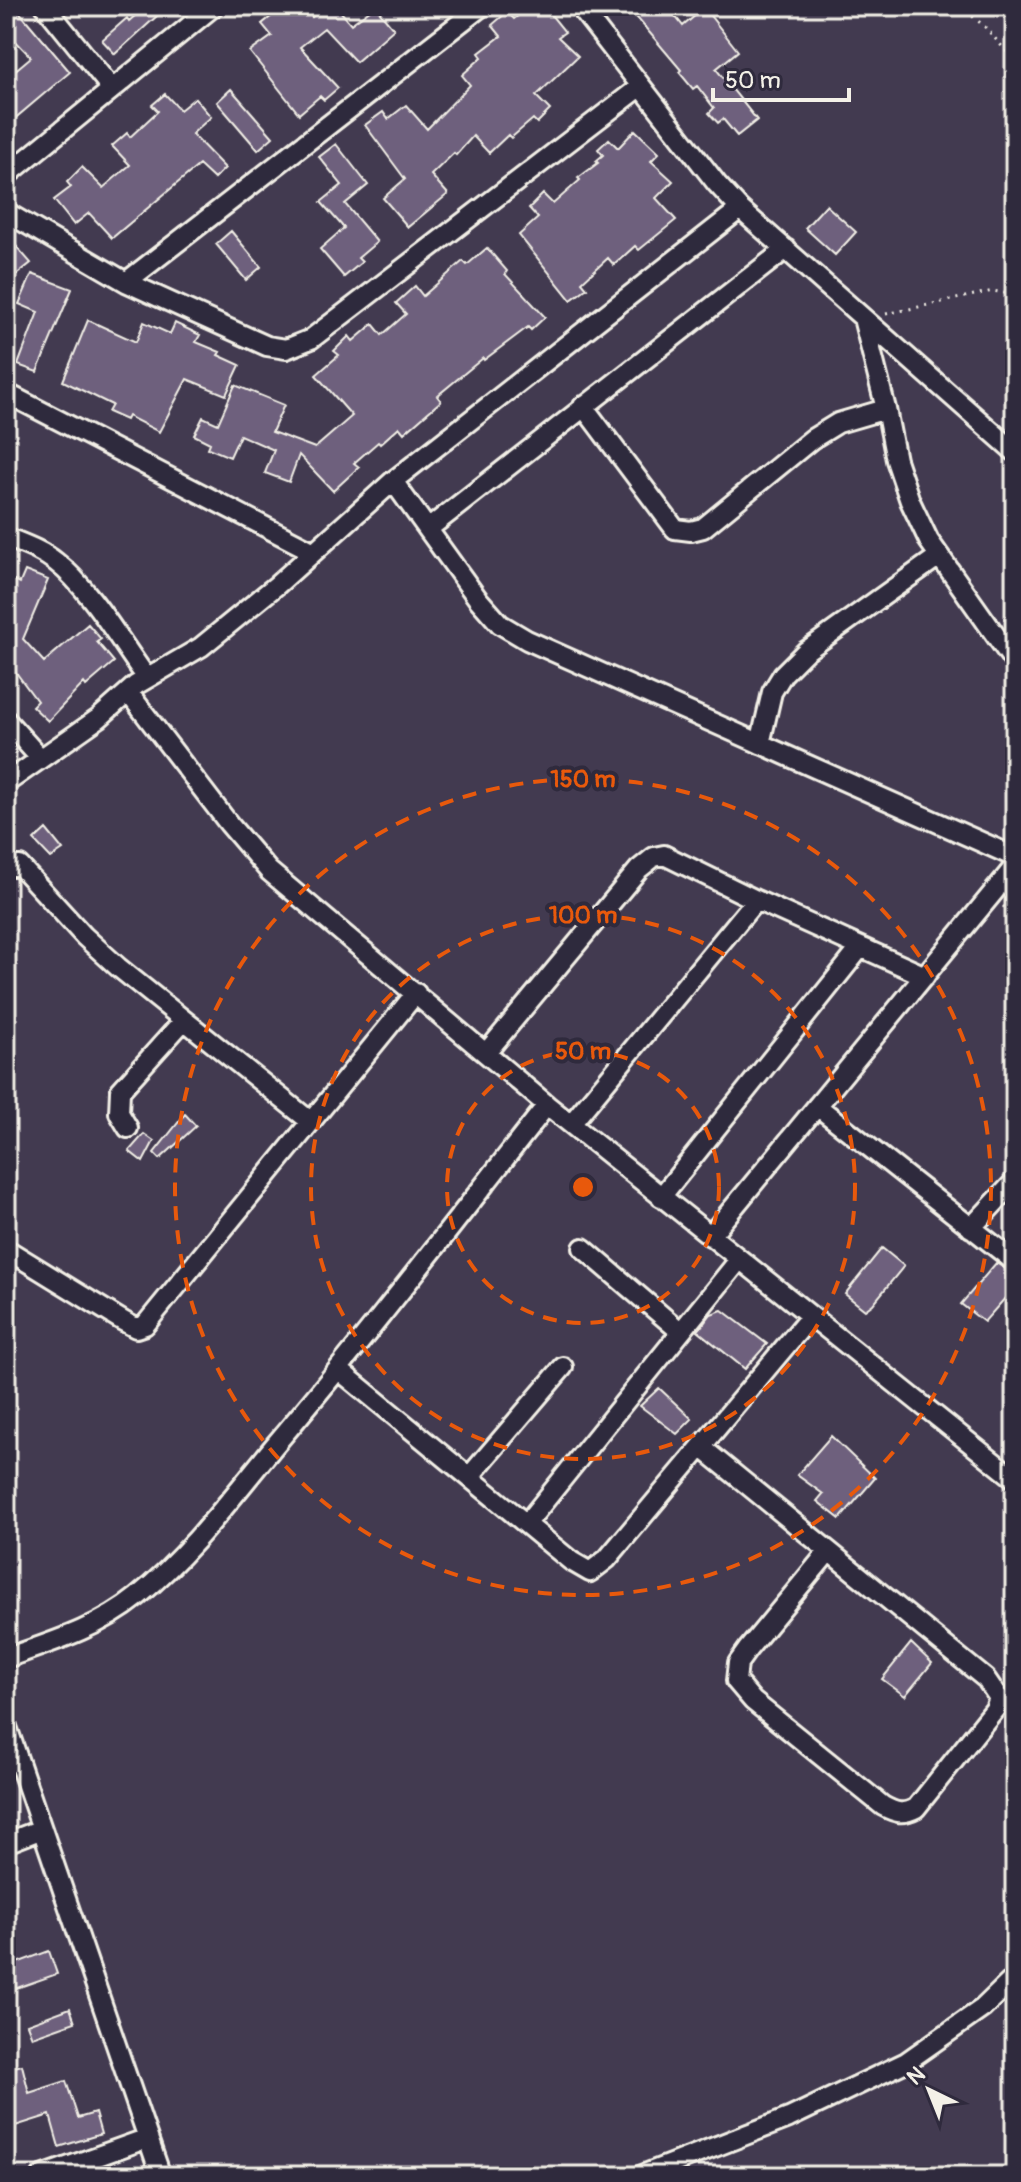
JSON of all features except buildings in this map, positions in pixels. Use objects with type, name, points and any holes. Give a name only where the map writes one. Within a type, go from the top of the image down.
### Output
[{"type":"street","points":[[45,6],[112,89]]},
{"type":"street","points":[[6,176],[214,6]]},
{"type":"street","points":[[126,282],[482,6]]},
{"type":"street","points":[[579,6],[640,87],[740,209],[1015,452]]},
{"type":"street","points":[[6,212],[126,282],[267,346],[286,349],[300,346],[640,87]]},
{"type":"street","points":[[6,783],[99,718],[147,678],[201,647],[277,585],[393,481],[740,209]]},
{"type":"street","points":[[428,529],[786,249]]},
{"type":"street","points":[[863,318],[896,460],[910,501],[939,556],[1015,663]]},
{"type":"street","points":[[6,393],[312,551]]},
{"type":"street","points":[[583,406],[675,529],[691,531],[703,528],[812,439],[838,423],[886,409]]},
{"type":"street","points":[[393,481],[478,599],[500,624],[527,640],[1015,857]]},
{"type":"street","points":[[6,537],[56,562],[71,577],[147,678]]},
{"type":"street","points":[[760,744],[772,692],[783,674],[806,651],[939,556]]},
{"type":"street","points":[[128,692],[219,812],[269,871],[547,1105],[1015,1479]]},
{"type":"street","points":[[6,720],[40,758]]},
{"type":"street","points":[[486,1053],[639,869],[654,857],[664,855],[925,976]]},
{"type":"street","points":[[6,866],[20,866],[84,936],[118,967],[310,1121]]},
{"type":"street","points":[[710,1236],[1015,866]]},
{"type":"street","points":[[571,1124],[756,900]]},
{"type":"street","points":[[661,1197],[861,947]]},
{"type":"street","points":[[6,1249],[123,1321],[136,1328],[145,1325],[416,993]]},
{"type":"street","points":[[128,1128],[119,1113],[120,1091],[184,1020]]},
{"type":"street","points":[[6,1658],[74,1634],[136,1598],[161,1576],[339,1370],[547,1105]]},
{"type":"street","points":[[817,1106],[1015,1262]]},
{"type":"street","points":[[971,1228],[1015,1181]]},
{"type":"street","points":[[583,1248],[681,1332]]},
{"type":"street","points":[[526,1524],[739,1260]]},
{"type":"street","points":[[339,1370],[571,1561],[590,1572],[607,1559],[810,1317]]},
{"type":"street","points":[[469,1477],[563,1367]]},
{"type":"street","points":[[701,1447],[986,1679],[999,1698],[995,1709],[916,1808],[905,1814],[895,1813],[883,1806],[753,1701],[736,1681],[738,1663],[828,1552]]},
{"type":"street","points":[[6,1724],[161,2176]]},
{"type":"street","points":[[6,1843],[42,1829]]},
{"type":"street","points":[[640,2176],[789,2118],[906,2062],[983,2008],[1015,1977]]},
{"type":"street","points":[[42,2176],[148,2138]]},
{"type":"path","points":[[960,6],[983,25],[1015,61]]},
{"type":"path","points":[[863,318],[993,291],[1015,295]]}]
